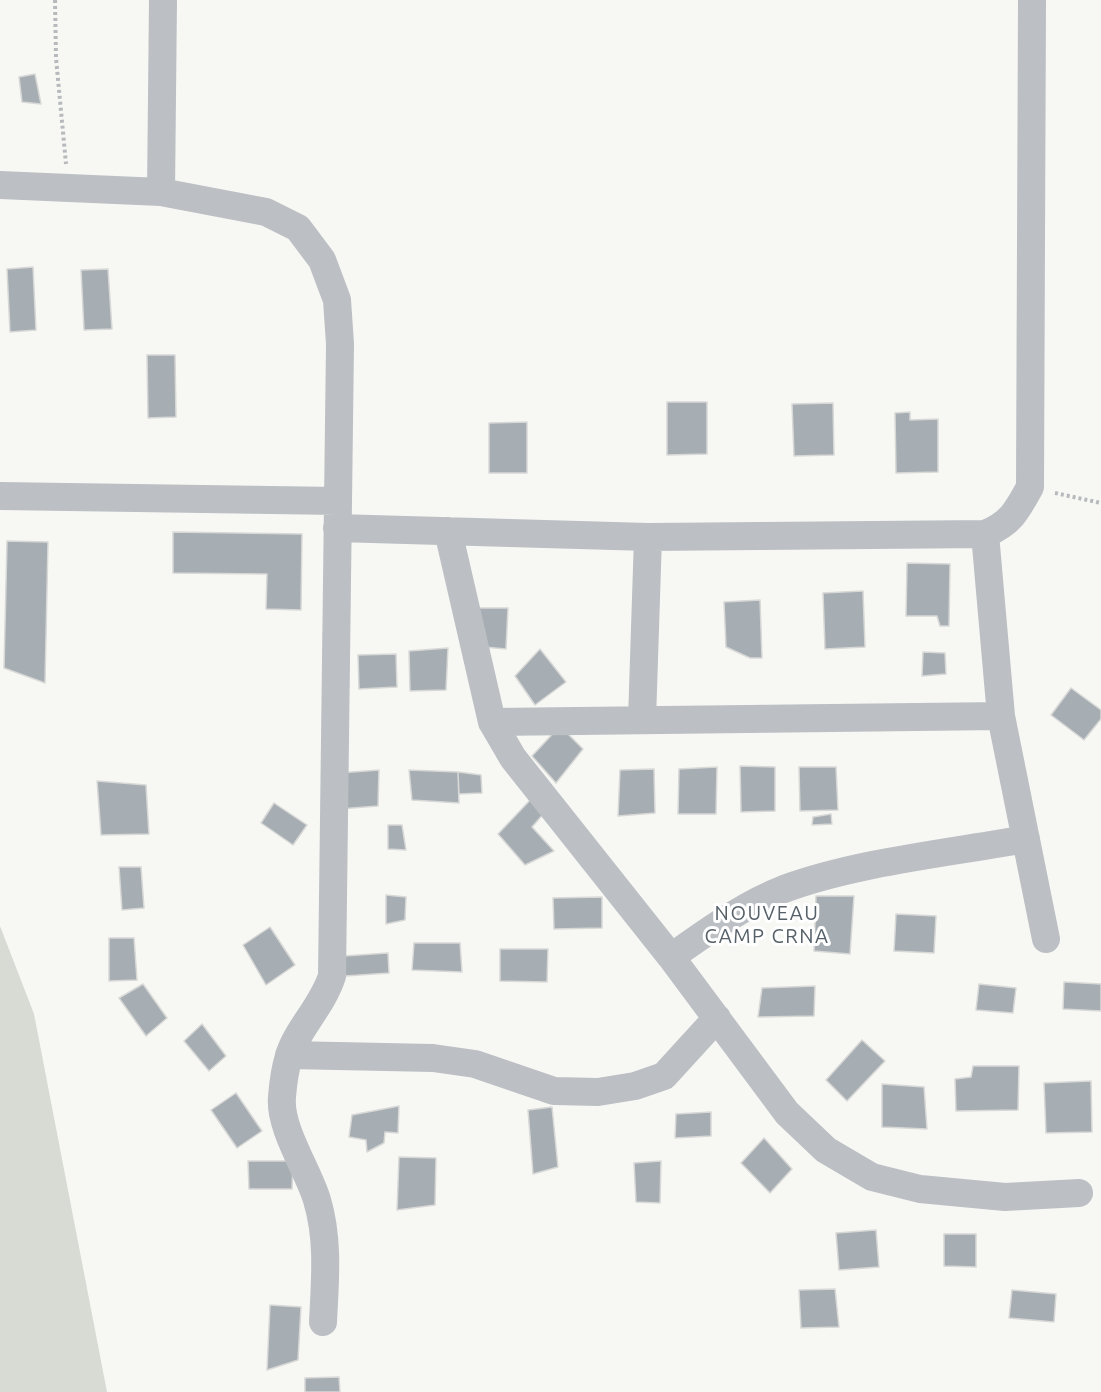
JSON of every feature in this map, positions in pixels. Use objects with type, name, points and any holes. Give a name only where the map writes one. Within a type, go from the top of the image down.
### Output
[{"type":"street","points":[[161,192],[163,0]]},
{"type":"street","points":[[0,496],[337,514],[448,531],[648,537],[984,534],[1004,526],[1017,511],[1030,487],[1032,0]]},
{"type":"street","points":[[0,184],[161,192],[266,212],[298,228],[322,260],[337,300],[340,344],[332,976],[326,996],[289,1055],[282,1100],[287,1126],[317,1200],[324,1233],[326,1262],[323,1322]]},
{"type":"street","points":[[448,531],[492,722],[513,758],[671,957],[787,1113],[826,1150],[872,1177],[920,1189],[1005,1197],[1079,1193]]},
{"type":"street","points":[[984,534],[1001,716],[1046,939]]},
{"type":"street","points":[[642,720],[648,537]]},
{"type":"street","points":[[492,722],[1001,716]]},
{"type":"street","points":[[671,957],[729,917],[783,890],[839,873],[1026,838]]},
{"type":"street","points":[[289,1055],[433,1058],[475,1064],[554,1091],[598,1092],[636,1086],[664,1076],[717,1018]]},
{"type":"path","points":[[55,0],[56,58],[68,189]]},
{"type":"path","points":[[1030,487],[1101,503]]},
{"type":"shaded area","points":[[0,926],[34,1014],[107,1392],[0,1392]]},
{"type":"building","points":[[35,74],[41,104],[22,102],[19,77]]},
{"type":"building","points":[[33,267],[36,330],[10,332],[7,269]]},
{"type":"building","points":[[108,269],[112,329],[84,330],[81,270]]},
{"type":"building","points":[[147,355],[175,355],[176,417],[148,418]]},
{"type":"building","points":[[667,402],[707,402],[707,454],[667,455]]},
{"type":"building","points":[[833,403],[834,455],[794,456],[792,404]]},
{"type":"building","points":[[910,412],[910,420],[938,419],[938,472],[896,473],[895,413]]},
{"type":"building","points":[[527,422],[527,473],[489,473],[489,423]]},
{"type":"building","points":[[173,532],[302,534],[301,610],[266,609],[267,574],[173,573]]},
{"type":"building","points":[[7,541],[48,542],[45,683],[4,668]]},
{"type":"building","points":[[907,563],[950,564],[949,626],[940,626],[937,616],[906,616]]},
{"type":"building","points":[[863,591],[865,647],[825,649],[823,593]]},
{"type":"building","points":[[760,600],[762,658],[750,658],[726,647],[724,602]]},
{"type":"building","points":[[471,608],[508,608],[506,649],[473,646]]},
{"type":"building","points":[[448,648],[446,690],[410,691],[409,651]]},
{"type":"building","points":[[540,649],[566,682],[535,705],[515,676]]},
{"type":"building","points":[[923,652],[945,653],[946,674],[922,676]]},
{"type":"building","points":[[396,654],[397,687],[359,689],[358,655]]},
{"type":"building","points":[[1071,688],[1101,710],[1101,719],[1084,740],[1051,715]]},
{"type":"building","points":[[560,726],[583,749],[556,783],[532,756]]},
{"type":"building","points":[[740,766],[775,767],[775,811],[741,812]]},
{"type":"building","points":[[717,767],[716,814],[678,814],[679,769]]},
{"type":"building","points":[[799,767],[836,767],[838,810],[800,811]]},
{"type":"building","points":[[654,769],[655,813],[618,816],[620,770]]},
{"type":"building","points":[[379,770],[378,806],[339,809],[339,773]]},
{"type":"building","points":[[409,770],[458,772],[459,803],[412,800]]},
{"type":"building","points":[[458,772],[481,775],[482,793],[459,794]]},
{"type":"building","points":[[97,781],[146,785],[149,834],[101,835]]},
{"type":"building","points":[[534,796],[545,812],[532,827],[554,851],[525,865],[498,834]]},
{"type":"building","points":[[274,803],[307,825],[293,845],[261,823]]},
{"type":"building","points":[[831,814],[832,824],[812,825],[813,817]]},
{"type":"building","points":[[388,825],[402,825],[406,850],[388,849]]},
{"type":"building","points":[[119,867],[141,867],[144,908],[122,910]]},
{"type":"building","points":[[386,895],[406,897],[405,920],[386,924]]},
{"type":"building","points":[[816,896],[854,896],[850,954],[814,951]]},
{"type":"building","points":[[602,897],[602,928],[554,929],[553,898]]},
{"type":"building","points":[[896,914],[936,916],[934,953],[894,951]]},
{"type":"building","points":[[270,927],[295,965],[266,985],[243,945]]},
{"type":"building","points":[[109,938],[134,938],[137,980],[109,981]]},
{"type":"building","points":[[414,943],[460,943],[462,972],[412,970]]},
{"type":"building","points":[[500,949],[548,949],[547,982],[500,981]]},
{"type":"building","points":[[388,953],[389,973],[345,976],[344,956]]},
{"type":"building","points":[[1064,982],[1101,984],[1101,1011],[1063,1009]]},
{"type":"building","points":[[143,984],[167,1018],[146,1036],[119,998]]},
{"type":"building","points":[[979,984],[1016,988],[1013,1013],[976,1010]]},
{"type":"building","points":[[815,986],[814,1016],[758,1017],[762,988]]},
{"type":"building","points":[[202,1024],[226,1056],[209,1071],[184,1041]]},
{"type":"building","points":[[862,1040],[885,1061],[847,1101],[826,1080]]},
{"type":"building","points":[[973,1066],[1019,1066],[1018,1110],[956,1111],[955,1079],[971,1077]]},
{"type":"building","points":[[1091,1081],[1092,1132],[1046,1133],[1044,1083]]},
{"type":"building","points":[[882,1084],[924,1087],[927,1129],[882,1127]]},
{"type":"building","points":[[236,1093],[262,1131],[237,1148],[211,1110]]},
{"type":"building","points":[[399,1106],[398,1133],[385,1132],[384,1143],[367,1152],[366,1140],[349,1137],[352,1115]]},
{"type":"building","points":[[552,1107],[558,1167],[533,1174],[528,1110]]},
{"type":"building","points":[[711,1112],[711,1136],[675,1138],[676,1114]]},
{"type":"building","points":[[764,1138],[792,1169],[770,1193],[741,1163]]},
{"type":"building","points":[[399,1157],[436,1158],[435,1205],[397,1210]]},
{"type":"building","points":[[248,1161],[293,1161],[292,1189],[249,1189]]},
{"type":"building","points":[[661,1161],[660,1203],[636,1202],[634,1163]]},
{"type":"building","points":[[876,1230],[879,1267],[839,1270],[836,1233]]},
{"type":"building","points":[[944,1234],[976,1234],[976,1267],[944,1266]]},
{"type":"building","points":[[835,1289],[839,1327],[801,1328],[799,1290]]},
{"type":"building","points":[[1012,1290],[1056,1294],[1054,1322],[1009,1318]]},
{"type":"building","points":[[270,1305],[301,1307],[298,1360],[267,1370]]},
{"type":"building","points":[[339,1377],[340,1392],[305,1392],[305,1378]]},
{"type":"district","name":"NOUVEAU CAMP CRNA","points":[[767,924]]}]
